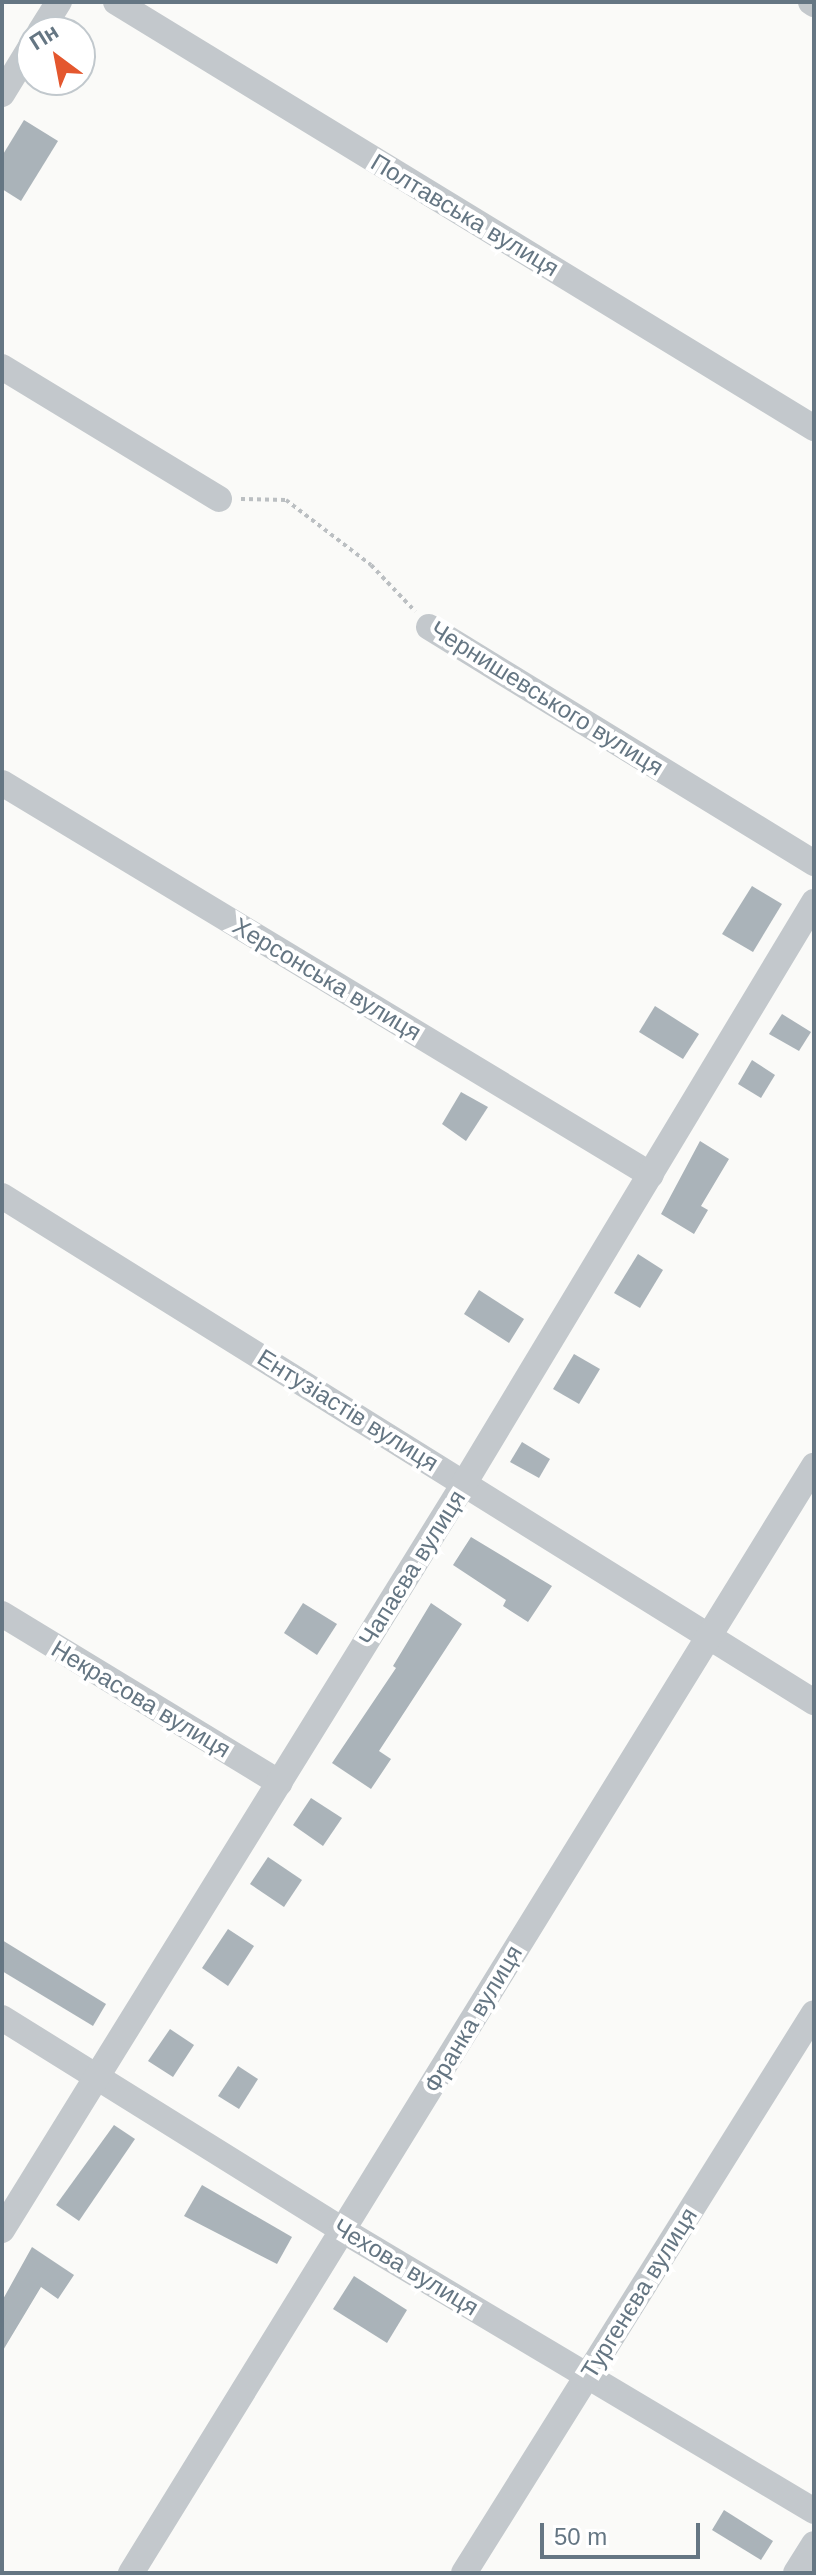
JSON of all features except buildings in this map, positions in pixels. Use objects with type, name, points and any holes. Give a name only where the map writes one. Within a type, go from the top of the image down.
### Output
[{"type":"street","name":"Полтавська вулиця","points":[[116,2],[814,428]]},
{"type":"street","points":[[2,94],[16,71]]},
{"type":"street","points":[[2,367],[219,499]]},
{"type":"street","name":"Чернишевського вулиця","points":[[429,627],[814,863]]},
{"type":"street","name":"Херсонська вулиця","points":[[2,783],[651,1175]]},
{"type":"street","name":"Чапаєва вулиця","points":[[2,2230],[465,1482],[814,902]]},
{"type":"street","name":"Ентузіастів вулиця","points":[[2,1196],[814,1702]]},
{"type":"street","name":"Франка вулиця","points":[[131,2573],[344,2231],[706,1635],[814,1466]]},
{"type":"street","name":"Некрасова вулиця","points":[[2,1614],[280,1783]]},
{"type":"street","name":"Тургенєва вулиця","points":[[464,2573],[814,2013]]},
{"type":"street","name":"Чехова вулиця","points":[[2,2018],[344,2231],[814,2511]]},
{"type":"street","points":[[796,2573],[814,2544]]},
{"type":"path","name":"Чернишевського вулиця","points":[[219,499],[286,500],[371,565],[429,627]]}]
